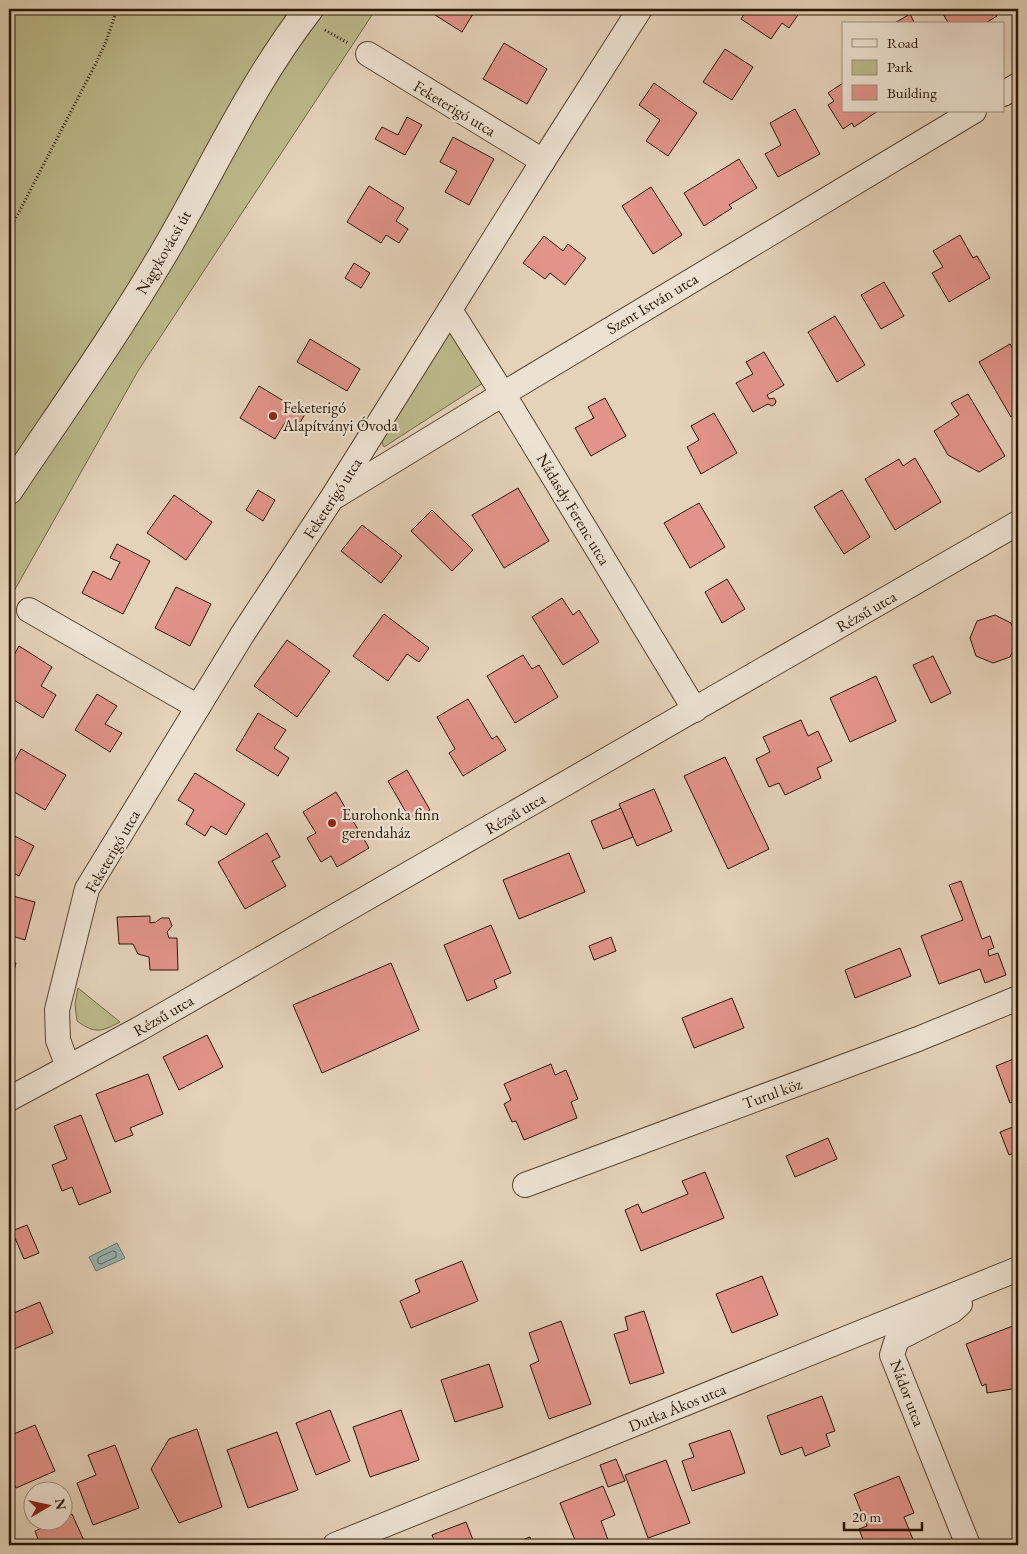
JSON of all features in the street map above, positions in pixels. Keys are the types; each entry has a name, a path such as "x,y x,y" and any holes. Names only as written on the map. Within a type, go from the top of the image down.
{"street":[{"name":"Feketerigó utca","path":"68,1068 58,1040 56,1010 88,889 242,635 332,498 640,9"},
{"name":"Nagykovácsi út","path":"9,490 134,302 163,255 254,88 306,13"},
{"name":"Feketerigó utca","path":"368,54 543,161"},
{"path":"1004,93 1018,85"},
{"name":"Szent István utca","path":"332,498 972,112"},
{"name":"Nádasdy Ferenc utca","path":"450,310 695,710"},
{"name":"Rézsű utca","path":"9,1099 139,1029 1018,523"},
{"path":"29,610 198,706"},
{"name":"Turul köz","path":"525,1185 918,1039 1018,998"},
{"name":"Dutka Ákos utca","path":"335,1545 1018,1269"},
{"name":"Nádor utca","path":"968,1545 892,1355 897,1338 952,1311 986,1282"}],"path":[{"path":"9,230 106,42 117,9"},
{"path":"306,13 368,54"}],"green space":[{"path":"9,9 376,9 138,371 9,600"},
{"path":"449,330 483,383 384,447 380,438"},
{"path":"78,988 120,1022 103,1030 94,1030 77,1021 75,1004"}],"water":[{"path":"117,1243 125,1258 96,1271 89,1257"}],"building":[{"path":"439,9 476,9 462,32 435,15"},
{"path":"747,9 802,9 789,28 782,23 771,39 741,19"},
{"path":"952,9 993,9 997,16 987,22 948,22 943,14"},
{"path":"910,14 914,22 896,22"},
{"path":"504,43 547,69 527,104 483,79"},
{"path":"725,49 753,67 732,100 703,82"},
{"path":"654,83 697,113 668,156 646,141 660,120 639,105"},
{"path":"842,84 842,112 876,112 854,127 852,123 843,129 828,105 834,101 828,93"},
{"path":"795,109 820,154 778,177 765,154 781,145 770,123"},
{"path":"407,117 422,125 405,155 375,139 382,127 398,135"},
{"path":"453,137 494,159 469,205 445,192 457,171 440,162"},
{"path":"739,159 757,188 729,205 732,208 704,226 684,193"},
{"path":"369,186 404,208 396,221 408,229 399,243 386,235 381,243 347,222"},
{"path":"651,187 682,235 653,254 622,206"},
{"path":"960,235 973,258 977,256 990,278 949,302 932,273 943,267 933,251"},
{"path":"544,236 563,251 568,244 586,258 565,285 550,273 545,279 523,263"},
{"path":"354,263 370,273 361,288 345,278"},
{"path":"884,282 904,316 881,329 861,295"},
{"path":"835,316 865,365 837,382 808,332"},
{"path":"310,339 360,369 347,391 297,362"},
{"path":"1010,344 1016,354 1018,352 1018,413 1011,417 979,362"},
{"path":"764,352 784,385 767,395 769,399 774,398 775,404 772,406 768,404 753,412 736,383 753,374 746,362"},
{"path":"259,386 305,414 297,428 286,421 275,439 240,418"},
{"path":"968,394 1005,456 979,472 948,455 934,431 959,415 951,403"},
{"path":"605,398 626,436 591,456 575,428 594,418 588,407"},
{"path":"714,413 737,453 701,474 687,447 699,440 691,426"},
{"path":"915,458 941,502 895,530 865,479 899,459 903,466"},
{"path":"518,488 549,541 504,568 472,515"},
{"path":"258,490 275,500 263,521 246,510"},
{"path":"842,490 870,537 844,554 814,507"},
{"path":"174,495 212,522 186,560 147,533"},
{"path":"699,503 725,547 690,568 664,523"},
{"path":"432,510 473,550 452,571 411,531"},
{"path":"362,525 402,556 381,583 341,551"},
{"path":"117,544 150,561 123,614 82,593 93,571 111,580 120,562 110,558"},
{"path":"727,579 745,609 722,623 705,592"},
{"path":"176,587 211,604 190,646 155,628"},
{"path":"562,598 573,615 579,610 599,642 563,665 532,617"},
{"path":"384,614 429,648 419,662 407,654 388,681 353,656"},
{"path":"995,615 1011,623 1018,640 1010,657 993,663 976,656 970,638 977,621"},
{"path":"287,640 330,671 297,717 254,686"},
{"path":"19,646 52,667 41,686 56,695 43,718 9,697 9,664"},
{"path":"523,655 532,669 539,665 558,697 515,723 487,676"},
{"path":"933,656 951,693 931,703 913,665"},
{"path":"876,676 896,721 850,742 830,698"},
{"path":"97,694 117,706 105,724 122,733 110,752 75,730"},
{"path":"468,699 492,739 497,736 506,750 463,776 449,753 455,749 437,717"},
{"path":"258,713 286,730 274,748 289,758 278,776 236,750"},
{"path":"801,720 808,736 818,731 832,761 817,768 821,778 785,795 779,783 769,787 756,759 770,752 763,737"},
{"path":"21,749 66,775 45,810 9,789 9,771"},
{"path":"725,757 769,849 728,869 684,776"},
{"path":"407,770 430,810 411,821 388,781"},
{"path":"195,773 245,804 226,835 211,826 205,836 186,824 194,810 178,800"},
{"path":"654,789 672,831 637,846 619,804"},
{"name":"Eurohonka finn gerendaház","path":"336,792 369,848 337,867 331,856 321,862 307,838 316,833 303,812"},
{"path":"621,808 633,837 603,849 591,821"},
{"path":"267,833 280,857 272,861 286,886 245,909 218,862"},
{"path":"11,834 34,846 19,876 9,871 9,839"},
{"path":"569,853 585,892 519,919 503,880"},
{"path":"961,881 982,939 990,936 994,948 988,950 989,956 998,953 1006,975 985,983 980,969 939,984 921,936 963,920 949,885"},
{"path":"9,895 35,902 25,940 9,935"},
{"path":"150,916 150,923 156,922 161,918 169,918 172,926 167,932 169,938 177,938 178,970 150,970 149,957 138,954 133,944 119,944 117,917"},
{"path":"491,925 511,973 494,980 497,988 467,1001 444,945"},
{"path":"611,937 616,951 594,960 589,946"},
{"path":"900,948 911,976 855,998 845,970"},
{"path":"9,961 16,963 9,990"},
{"path":"391,963 419,1030 322,1073 293,1005"},
{"path":"732,998 744,1028 694,1048 682,1018"},
{"path":"207,1035 223,1067 179,1090 163,1057"},
{"path":"1016,1058 1018,1065 1018,1100 1010,1103 996,1066"},
{"path":"551,1064 555,1075 566,1070 578,1099 571,1102 577,1118 524,1140 516,1121 512,1122 504,1104 511,1100 504,1084"},
{"path":"148,1074 163,1114 130,1128 133,1135 115,1142 96,1094"},
{"path":"81,1115 111,1192 79,1205 72,1187 62,1191 52,1165 67,1159 54,1126"},
{"path":"1018,1125 1018,1151 1009,1155 1000,1132"},
{"path":"828,1138 837,1159 795,1177 786,1156"},
{"path":"705,1172 724,1218 641,1251 625,1210 638,1204 642,1213 688,1194 682,1181"},
{"path":"27,1225 39,1253 24,1259 12,1231"},
{"path":"462,1261 478,1301 411,1328 400,1301 420,1292 415,1280"},
{"path":"762,1276 778,1315 732,1333 716,1294"},
{"path":"40,1302 53,1333 9,1351 9,1315"},
{"path":"644,1311 664,1373 630,1384 614,1334 628,1330 625,1317"},
{"path":"561,1321 591,1404 549,1419 530,1365 539,1361 529,1333"},
{"path":"1018,1324 1018,1388 987,1393 986,1384 982,1386 966,1344"},
{"path":"489,1364 503,1407 455,1422 441,1380"},
{"path":"822,1396 835,1431 826,1434 830,1446 805,1456 802,1447 781,1455 767,1416"},
{"path":"330,1410 350,1461 316,1475 296,1423"},
{"path":"401,1410 419,1460 370,1477 353,1427"},
{"path":"35,1425 55,1471 30,1482 22,1482 22,1485 16,1488 9,1472 9,1436"},
{"path":"197,1429 222,1507 179,1523 151,1469 169,1439"},
{"path":"730,1430 745,1473 692,1491 682,1461 694,1457 689,1444"},
{"path":"277,1432 298,1490 248,1508 227,1450"},
{"path":"115,1445 139,1508 93,1525 77,1483 96,1475 88,1455"},
{"path":"616,1459 625,1481 608,1487 600,1465"},
{"path":"666,1460 690,1523 648,1538 625,1475"},
{"path":"899,1476 914,1513 904,1517 914,1542 906,1545 865,1545 859,1529 867,1526 854,1494"},
{"path":"603,1486 615,1515 601,1521 610,1545 577,1545 560,1503"},
{"path":"72,1514 86,1545 30,1545 29,1543 38,1539 35,1532 72,1532"},
{"path":"466,1522 475,1545 436,1545 432,1535"},
{"path":"530,1537 533,1545 509,1545"}],"place":[{"name":"Feketerigó Alapítványi Óvoda","path":"273,416"},
{"name":"Eurohonka finn gerendaház","path":"332,823"}]}
